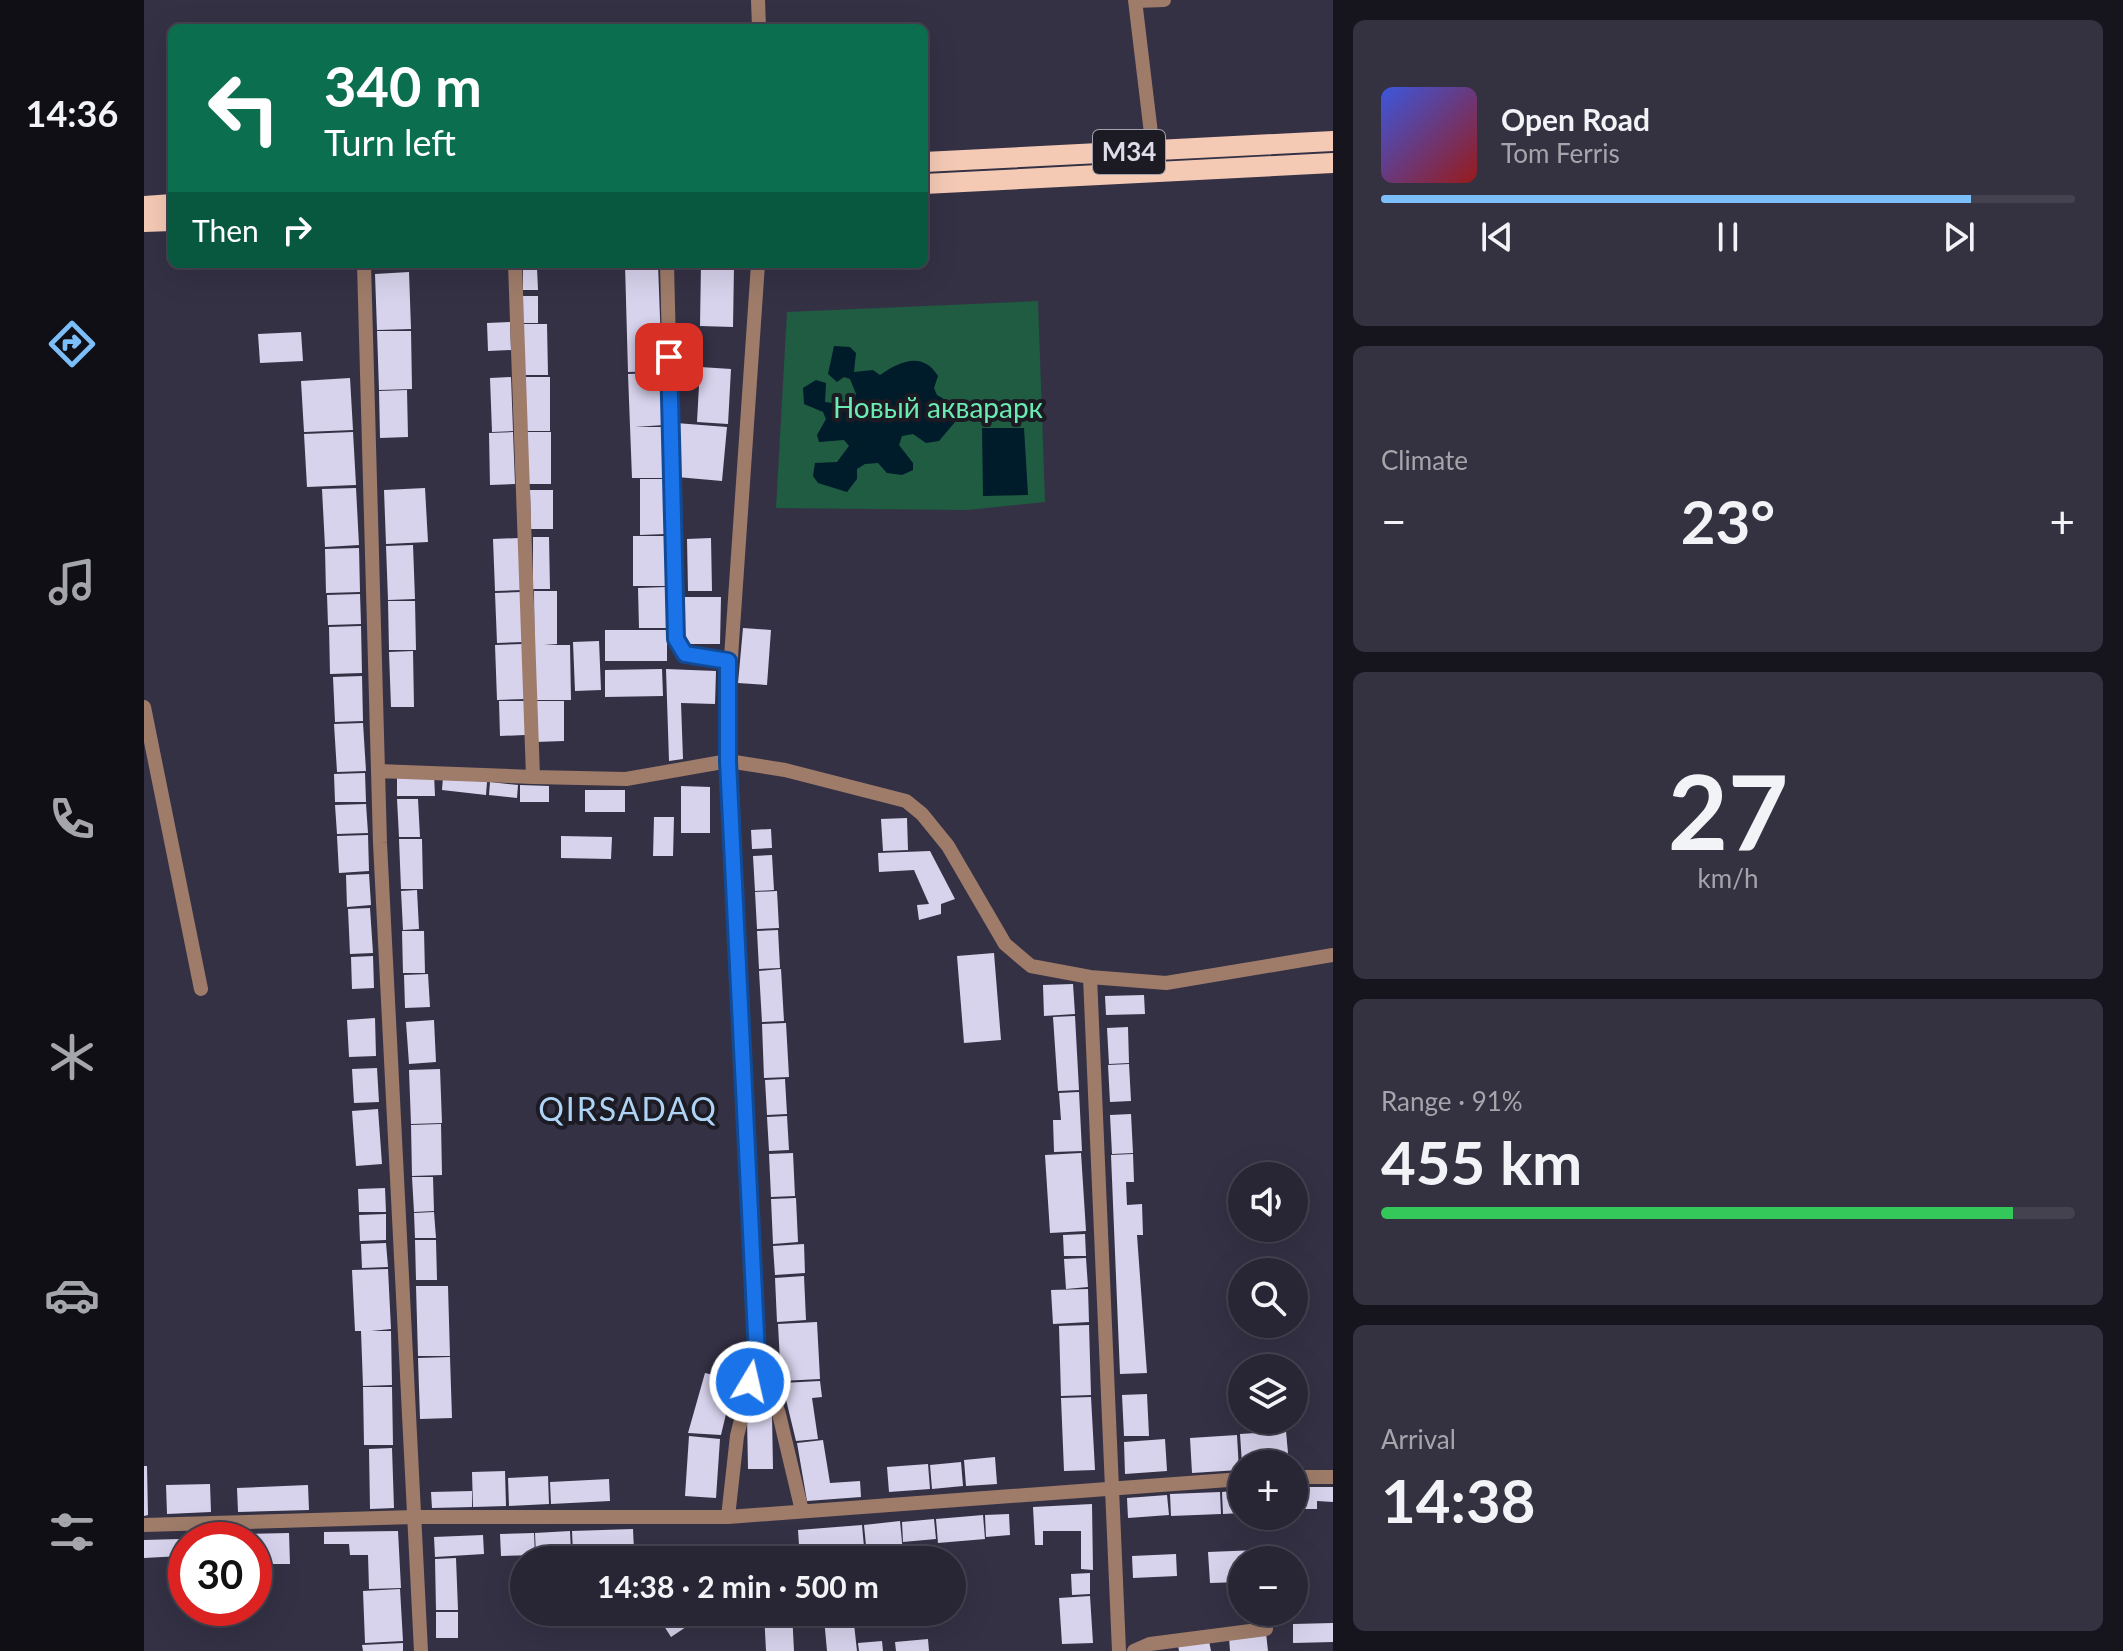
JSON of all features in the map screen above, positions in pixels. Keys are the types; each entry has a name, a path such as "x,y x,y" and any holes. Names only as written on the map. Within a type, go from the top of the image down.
{"main road":[{"name":"M34","path":"928,162 1333,141"},
{"name":"M34","path":"928,184 1333,163"},
{"path":"144,206 168,204"},
{"path":"144,222 168,221"}],"street":[{"path":"758,0 759,24"},
{"path":"1153,150 1135,1 1164,0"},
{"path":"364,268 378,771 421,1651"},
{"path":"515,268 533,777"},
{"path":"667,268 676,639 685,654 728,661"},
{"path":"728,1517 737,1436 757,1355 728,761 728,661 758,268"},
{"path":"144,707 201,989"},
{"path":"378,771 626,779 728,761 785,770 906,801 922,814 948,846 1005,944 1031,966 1090,977 1166,983 1333,955"},
{"path":"1090,977 1119,1651"},
{"path":"757,1355 779,1414 802,1511"},
{"path":"1308,1477 1333,1477"},
{"path":"144,1525 414,1517 728,1517 1228,1480"},
{"path":"1134,1651 1150,1644 1266,1629"}],"green space":[{"name":"Новый акварарк","path":"1038,301 1045,502 967,510 776,508 787,312"}],"water":[{"path":"834,346 850,347 856,353 854,372 873,370 880,375 903,363 918,361 932,368 938,376 934,388 937,395 951,403 955,422 939,441 926,443 913,434 902,436 899,445 913,463 913,470 902,475 887,473 878,463 865,464 857,469 857,479 847,492 818,483 813,476 815,463 837,462 849,446 844,440 819,442 817,435 826,419 823,412 804,404 803,388 816,380 826,383 825,402 853,406 856,394 850,379 844,377 837,382 828,374"},
{"path":"982,428 1024,428 1028,495 983,496"}],"building":[{"path":"523,268 537,268 538,290 523,290"},
{"path":"625,268 658,268 662,371 628,372"},
{"path":"701,268 734,268 733,327 700,326"},
{"path":"409,272 411,329 377,330 375,274"},
{"path":"523,296 538,296 538,323 523,323"},
{"path":"510,322 511,350 488,351 487,323"},
{"path":"523,324 547,324 548,375 524,375"},
{"path":"377,331 411,331 412,389 379,390"},
{"path":"301,332 303,361 260,363 258,334"},
{"path":"700,367 731,369 728,424 697,422"},
{"path":"662,373 664,425 635,427 664,427 664,478 632,478 628,374"},
{"path":"511,377 513,431 492,432 490,378"},
{"path":"524,377 550,377 550,431 524,431"},
{"path":"350,378 353,430 304,432 301,381"},
{"path":"407,390 408,437 380,438 379,391"},
{"path":"676,423 727,427 722,481 677,477"},
{"path":"353,432 356,485 307,487 304,434"},
{"path":"513,432 515,484 490,485 489,433"},
{"path":"525,432 551,432 551,484 525,484"},
{"path":"640,479 664,479 665,534 640,535"},
{"path":"356,488 359,545 325,547 322,489"},
{"path":"425,488 428,542 386,544 384,490"},
{"path":"530,490 553,490 553,529 531,529"},
{"path":"633,536 665,536 666,586 633,586"},
{"path":"533,537 549,537 550,589 533,589"},
{"path":"519,538 521,590 495,591 493,539"},
{"path":"711,538 712,591 688,591 687,539"},
{"path":"413,545 415,599 388,600 386,546"},
{"path":"359,548 360,592 326,593 325,549"},
{"path":"666,587 666,628 639,628 638,588"},
{"path":"534,591 557,591 557,644 544,645 570,645 571,700 535,700"},
{"path":"521,592 523,642 497,643 495,593"},
{"path":"360,594 361,624 328,625 327,595"},
{"path":"684,597 721,597 720,644 684,644"},
{"path":"388,601 415,601 416,650 389,650"},
{"path":"361,626 362,673 330,674 329,627"},
{"path":"743,628 771,630 767,685 738,683"},
{"path":"605,630 667,630 667,661 605,661"},
{"path":"599,641 601,690 575,691 573,642"},
{"path":"523,644 525,699 497,700 495,645"},
{"path":"413,651 414,707 391,707 389,652"},
{"path":"662,669 663,696 605,697 605,670"},
{"path":"666,669 716,671 715,704 681,703 683,759 669,761"},
{"path":"362,676 363,721 335,722 333,677"},
{"path":"499,701 525,701 525,735 500,736"},
{"path":"535,701 564,701 564,741 535,742"},
{"path":"363,723 366,771 337,772 334,724"},
{"path":"365,773 366,802 335,802 334,774"},
{"path":"434,774 435,796 397,796 397,775"},
{"path":"443,777 487,782 486,795 442,790"},
{"path":"490,782 518,785 517,798 489,795"},
{"path":"520,785 549,786 549,802 520,802"},
{"path":"681,786 710,787 710,833 681,833"},
{"path":"585,790 625,790 625,812 585,812"},
{"path":"397,799 418,799 420,837 399,837"},
{"path":"366,804 368,833 337,834 335,805"},
{"path":"654,817 674,817 673,856 653,856"},
{"path":"907,818 908,850 883,851 881,819"},
{"path":"771,829 772,848 752,849 751,830"},
{"path":"368,835 369,871 339,873 337,836"},
{"path":"561,836 612,837 611,859 561,858"},
{"path":"399,839 422,839 423,889 401,889"},
{"path":"930,851 955,899 941,904 941,914 919,920 917,905 929,904 914,870 879,872 878,853"},
{"path":"772,855 774,890 755,891 753,856"},
{"path":"369,874 371,905 347,907 346,875"},
{"path":"417,890 419,929 403,930 401,891"},
{"path":"777,891 779,928 757,929 755,892"},
{"path":"370,908 373,953 350,954 348,909"},
{"path":"778,930 780,968 759,969 757,931"},
{"path":"402,931 424,931 425,973 403,973"},
{"path":"994,953 1001,1040 964,1043 957,956"},
{"path":"373,956 374,988 352,989 351,957"},
{"path":"781,969 784,1021 762,1022 759,971"},
{"path":"428,974 430,1007 405,1008 404,975"},
{"path":"1073,984 1075,1014 1044,1016 1043,985"},
{"path":"1144,995 1145,1014 1106,1015 1105,996"},
{"path":"1075,1016 1079,1090 1058,1091 1053,1017"},
{"path":"375,1018 376,1056 349,1057 347,1020"},
{"path":"434,1020 436,1062 409,1064 406,1022"},
{"path":"786,1023 789,1077 764,1078 762,1024"},
{"path":"1128,1027 1129,1063 1109,1064 1107,1028"},
{"path":"1129,1064 1131,1101 1110,1102 1108,1065"},
{"path":"377,1068 379,1102 354,1103 352,1069"},
{"path":"440,1069 442,1123 411,1124 409,1070"},
{"path":"785,1079 787,1114 767,1115 765,1080"},
{"path":"1079,1092 1082,1151 1054,1152 1053,1120 1061,1120 1059,1093"},
{"path":"378,1109 382,1164 356,1166 352,1111"},
{"path":"1131,1114 1133,1153 1112,1154 1110,1115"},
{"path":"787,1116 789,1150 769,1151 767,1117"},
{"path":"441,1124 442,1175 412,1176 411,1125"},
{"path":"793,1153 795,1196 771,1197 769,1154"},
{"path":"1081,1153 1086,1231 1050,1233 1045,1155"},
{"path":"1133,1154 1134,1182 1126,1182 1127,1205 1142,1204 1143,1235 1137,1235 1147,1373 1120,1374 1111,1155"},
{"path":"412,1177 433,1177 434,1211 414,1212"},
{"path":"385,1188 386,1212 359,1212 358,1189"},
{"path":"796,1198 798,1242 773,1244 771,1199"},
{"path":"434,1212 436,1238 415,1238 414,1213"},
{"path":"386,1214 386,1240 360,1241 359,1215"},
{"path":"1085,1234 1086,1256 1064,1256 1063,1235"},
{"path":"415,1240 436,1240 437,1280 416,1280"},
{"path":"386,1243 388,1267 362,1268 361,1244"},
{"path":"804,1244 805,1273 775,1275 773,1246"},
{"path":"1086,1258 1088,1287 1066,1289 1064,1259"},
{"path":"388,1269 391,1329 371,1331 391,1331 392,1385 363,1386 361,1331 355,1331 352,1270"},
{"path":"804,1276 806,1320 777,1322 775,1278"},
{"path":"416,1286 448,1286 450,1356 418,1356"},
{"path":"1088,1289 1089,1322 1053,1324 1051,1290"},
{"path":"817,1322 820,1379 781,1381 778,1324"},
{"path":"1089,1325 1091,1395 1061,1396 1059,1326"},
{"path":"450,1357 452,1418 420,1419 418,1358"},
{"path":"705,1373 734,1380 721,1435 688,1433"},
{"path":"820,1381 822,1397 812,1398 818,1439 796,1441 782,1383"},
{"path":"363,1387 392,1387 393,1445 364,1445"},
{"path":"1147,1394 1149,1436 1124,1436 1122,1395"},
{"path":"1091,1397 1095,1470 1064,1471 1061,1398"},
{"path":"772,1415 773,1469 748,1469 747,1416"},
{"path":"1240,1434 1286,1434 1288,1450 1241,1450"},
{"path":"1237,1435 1238,1450 1228,1450 1228,1471 1192,1473 1190,1438"},
{"path":"689,1436 720,1439 716,1498 685,1496"},
{"path":"1165,1439 1167,1471 1125,1474 1124,1442"},
{"path":"823,1440 830,1483 860,1481 861,1497 807,1501 797,1443"},
{"path":"392,1448 394,1508 370,1509 369,1449"},
{"path":"995,1457 997,1484 966,1486 964,1460"},
{"path":"961,1462 963,1486 932,1489 930,1465"},
{"path":"928,1464 930,1489 889,1492 887,1467"},
{"path":"144,1466 147,1466 148,1515 144,1516"},
{"path":"505,1471 506,1506 473,1507 472,1472"},
{"path":"548,1476 549,1504 509,1506 508,1478"},
{"path":"609,1479 610,1501 551,1504 550,1482"},
{"path":"210,1484 211,1512 167,1514 166,1485"},
{"path":"308,1485 309,1510 238,1512 237,1488"},
{"path":"1308,1487 1333,1487 1333,1502 1317,1501 1317,1509 1308,1509"},
{"path":"472,1491 472,1507 432,1508 431,1492"},
{"path":"1228,1491 1228,1514 1223,1514 1222,1492"},
{"path":"1220,1492 1221,1514 1171,1516 1170,1494"},
{"path":"1167,1495 1169,1515 1128,1518 1127,1498"},
{"path":"1092,1504 1093,1570 1081,1569 1081,1531 1043,1531 1043,1545 1035,1545 1033,1507"},
{"path":"1009,1514 1010,1535 986,1537 985,1515"},
{"path":"983,1515 985,1539 938,1543 936,1519"},
{"path":"934,1519 936,1539 903,1542 902,1522"},
{"path":"900,1521 902,1546 866,1546 864,1525"},
{"path":"862,1525 864,1546 799,1546 798,1530"},
{"path":"633,1529 634,1546 573,1546 572,1531"},
{"path":"398,1531 401,1588 369,1589 368,1555 350,1555 349,1544 324,1544 324,1532"},
{"path":"570,1531 571,1546 536,1546 535,1533"},
{"path":"272,1533 289,1533 290,1564 272,1564"},
{"path":"534,1533 535,1546 510,1546 510,1556 501,1556 500,1534"},
{"path":"483,1535 484,1554 435,1557 434,1537"},
{"path":"168,1539 168,1557 144,1558 144,1540"},
{"path":"1228,1551 1228,1582 1210,1583 1208,1552"},
{"path":"1176,1554 1177,1576 1133,1578 1132,1556"},
{"path":"456,1558 458,1610 436,1610 435,1559"},
{"path":"1090,1573 1090,1594 1072,1595 1071,1574"},
{"path":"400,1589 403,1641 365,1643 363,1591"},
{"path":"1090,1596 1093,1643 1062,1644 1059,1598"},
{"path":"436,1612 458,1612 458,1638 436,1638"},
{"path":"1333,1623 1333,1642 1293,1643 1293,1626"},
{"path":"664,1626 688,1626 671,1637"},
{"path":"765,1626 793,1626 794,1651 766,1651"},
{"path":"825,1626 854,1626 857,1651 827,1651"},
{"path":"1266,1633 1268,1651 1230,1651 1229,1637"},
{"path":"928,1639 929,1651 896,1651 895,1642"},
{"path":"882,1641 883,1651 859,1651 858,1643"},
{"path":"1209,1641 1211,1651 1179,1651 1178,1645"},
{"path":"403,1643 403,1651 363,1651 362,1645"}],"district":[{"name":"QIRSADAQ","path":"628,1110"}],"route":[{"path":"669,357 676,639 678,649 685,654 728,661 728,761 757,1355 750,1382"}]}
